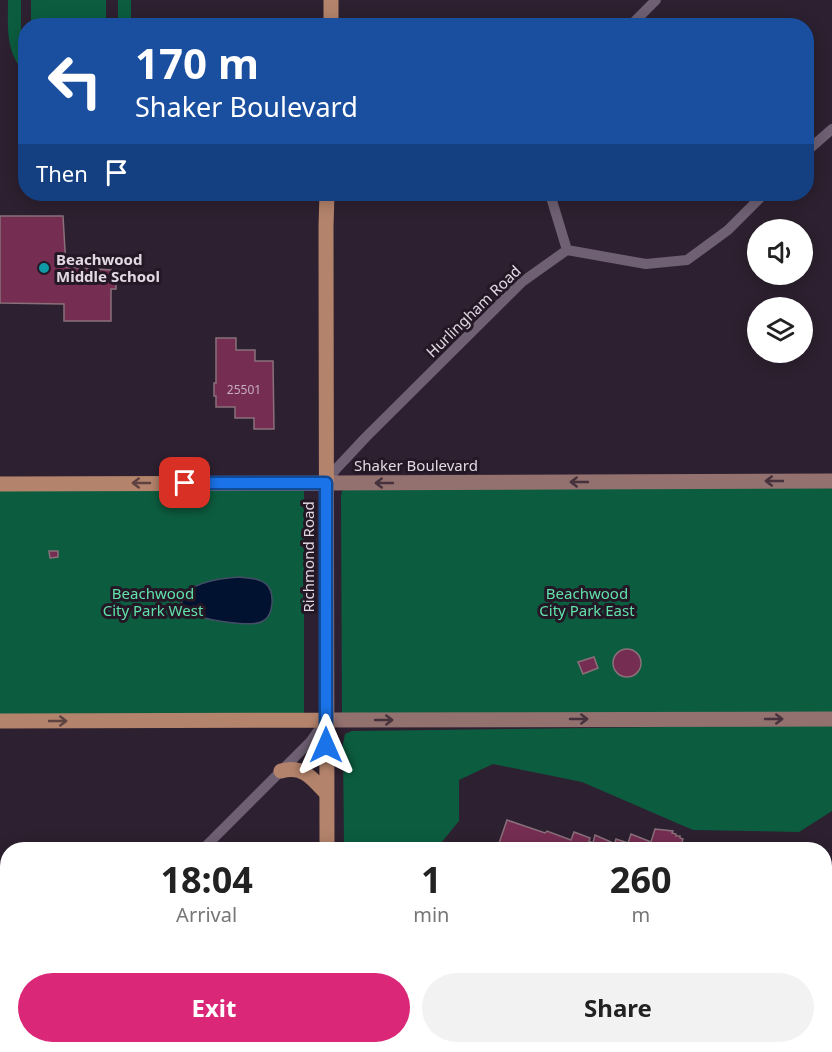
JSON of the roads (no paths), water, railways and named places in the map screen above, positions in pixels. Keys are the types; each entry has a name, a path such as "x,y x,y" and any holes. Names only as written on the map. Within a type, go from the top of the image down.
{"main road":[{"path":"331,0 331,18"},
{"name":"Richmond Road","path":"327,201 327,842"},
{"name":"Shaker Boulevard","path":"0,484 832,481"},
{"path":"0,721 832,719"},
{"path":"281,771 290,769 304,771 326,793"}],"street":[{"path":"638,18 656,0"},
{"path":"814,145 832,129"},
{"path":"552,201 567,250 646,264 687,260 728,230 757,201"},
{"name":"Hurlingham Road","path":"326,483 357,447 522,282 567,250"},
{"path":"210,842 310,742 326,720"}],"water":[{"path":"239,577 260,581 269,588 272,598 271,609 263,621 250,624 230,622 201,617 182,609 182,600 193,588 212,581"}],"place":[{"name":"Beachwood Middle School","path":"44,268"}],"park label":[{"name":"Beachwood City Park West","path":"153,602"},
{"name":"Beachwood City Park East","path":"587,602"}]}
